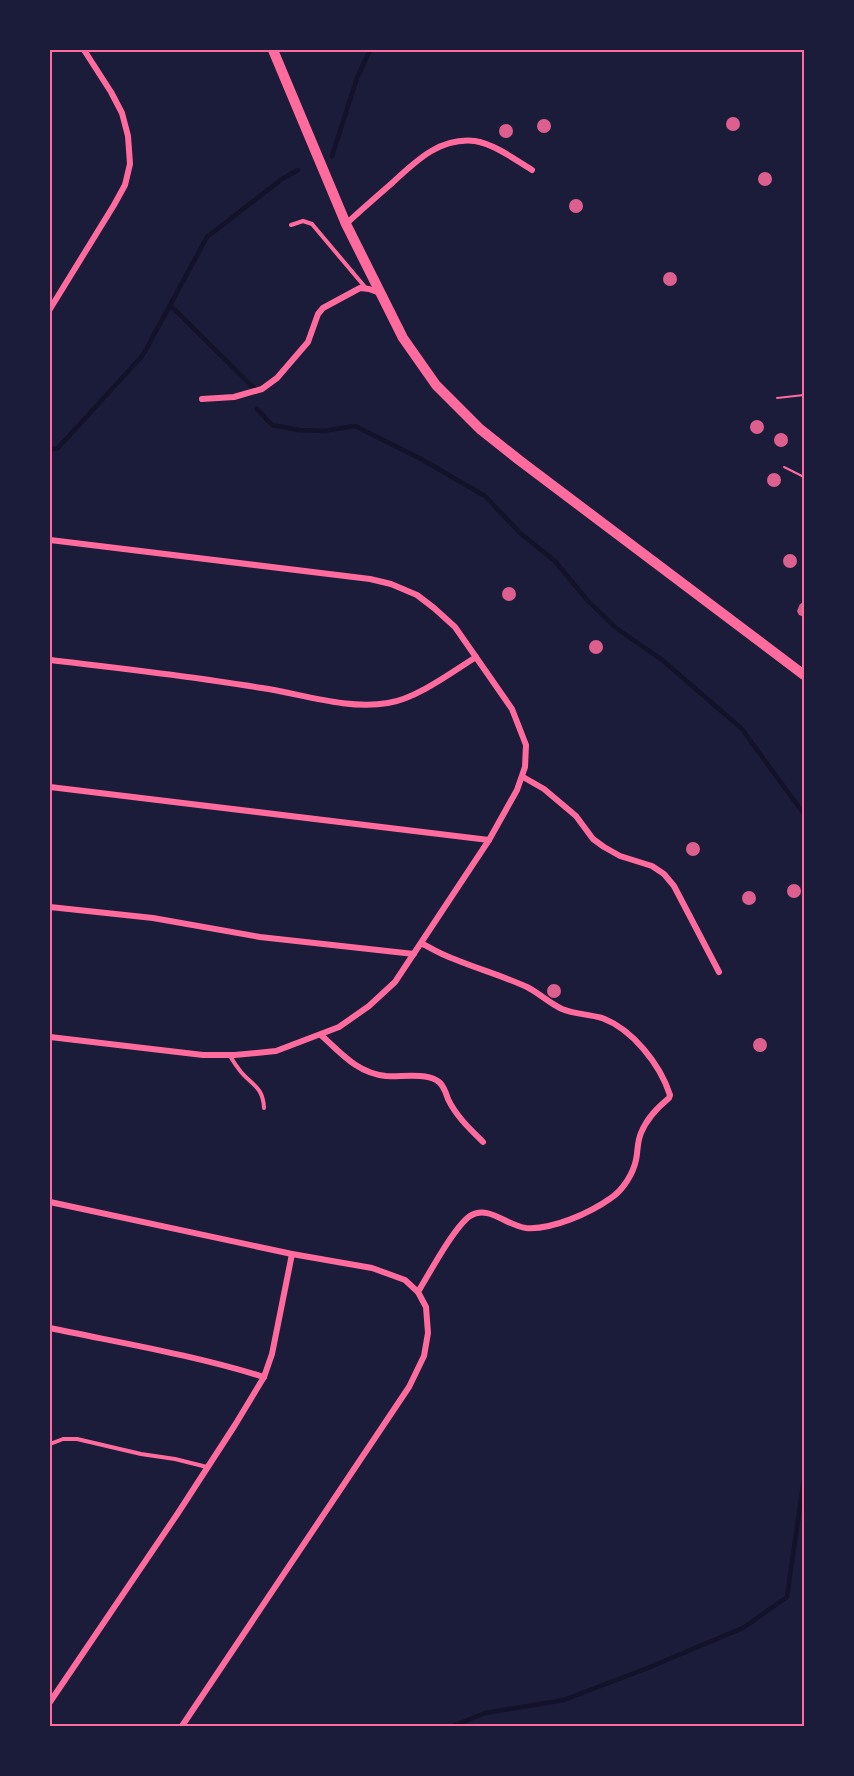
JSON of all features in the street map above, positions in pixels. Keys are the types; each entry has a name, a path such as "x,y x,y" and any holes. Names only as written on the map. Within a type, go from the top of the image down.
{"main road":[{"path":"273,50 346,224 403,338 436,385 480,429 528,467 804,675"}],"street":[{"path":"50,309 114,205 125,185 130,164 128,136 122,113 84,50"},
{"path":"346,224 416,159 453,142 475,141 502,151 532,170"},
{"path":"202,399 234,397 262,389 278,378 308,342 318,314 323,308 354,290 365,288 380,293"},
{"path":"50,540 370,579 391,584 417,595 455,627 512,709 526,745 523,777 517,790 489,840 414,954 395,982 369,1006 339,1027 276,1050 230,1055 203,1055 50,1037"},
{"path":"50,660 262,688 363,705 390,703 410,696 476,657"},
{"path":"523,777 544,789 576,816 594,839 604,846 620,855 652,866 664,874 674,886 719,972"},
{"path":"50,787 489,840"},
{"path":"50,907 153,918 260,937 414,954"},
{"path":"418,1292 448,1242 472,1215 483,1212 527,1228 543,1227 576,1217 613,1197 630,1175 636,1161 638,1143 652,1114 669,1098 668,1088 660,1073 633,1039 609,1021 559,1008 529,988 451,958 421,943"},
{"path":"321,1035 356,1066 367,1072 384,1076 427,1077 437,1080 441,1083 460,1117 483,1142"},
{"path":"50,1203 292,1254 372,1268 405,1281 418,1292 426,1307 428,1334 424,1356 409,1387 182,1726"},
{"path":"50,1702 208,1468 264,1377 272,1354 292,1254"},
{"path":"50,1328 180,1355 264,1377"}],"lane":[{"path":"291,225 303,221 312,224 365,288"},
{"path":"230,1055 242,1073 258,1087 264,1108"},
{"path":"50,1444 63,1439 78,1438 208,1468"}],"path":[{"path":"777,399 804,394"},
{"path":"784,467 804,477"}],"building":[{"path":"733,117 738,119 740,124 738,129 733,131 728,129 726,124 728,119"},
{"path":"544,119 549,121 551,126 549,131 544,133 539,131 537,126 539,121"},
{"path":"506,124 511,126 513,131 511,136 506,138 501,136 499,131 501,126"},
{"path":"765,172 770,174 772,179 770,184 765,186 760,184 758,179 760,174"},
{"path":"576,199 581,201 583,206 581,211 576,213 571,211 569,206 571,201"},
{"path":"670,272 675,274 677,279 675,284 670,286 665,284 663,279 665,274"},
{"path":"757,420 762,422 764,427 762,432 757,434 752,432 750,427 752,422"},
{"path":"781,433 786,435 788,440 786,445 781,447 776,445 774,440 776,435"},
{"path":"774,473 779,475 781,480 779,485 774,487 769,485 767,480 769,475"},
{"path":"790,554 795,556 797,561 795,566 790,568 785,566 783,561 785,556"},
{"path":"509,587 514,589 516,594 514,599 509,601 504,599 502,594 504,589"},
{"path":"804,602 804,617 797,611 800,604"},
{"path":"596,640 601,642 603,647 601,652 596,654 591,652 589,647 591,642"},
{"path":"693,842 698,844 700,849 698,854 693,856 688,854 686,849 688,844"},
{"path":"794,884 799,886 801,891 799,896 794,898 789,896 787,891 789,886"},
{"path":"749,891 754,893 756,898 754,903 749,905 744,903 742,898 744,893"},
{"path":"554,984 559,986 561,991 559,996 554,998 549,996 547,991 549,986"},
{"path":"760,1038 765,1040 767,1045 765,1050 760,1052 755,1050 753,1045 755,1040"}],"waterway":[{"path":"332,156 357,78 370,50"},
{"path":"50,450 58,448 143,355 207,237 282,179 298,170"},
{"path":"170,305 254,388"},
{"path":"257,409 272,425 299,430 323,431 355,426 421,459 485,496 521,534 555,561 587,600 616,628 661,659 741,728 804,814"},
{"path":"453,1726 485,1713 564,1700 645,1669 743,1628 787,1597 804,1478"}]}
